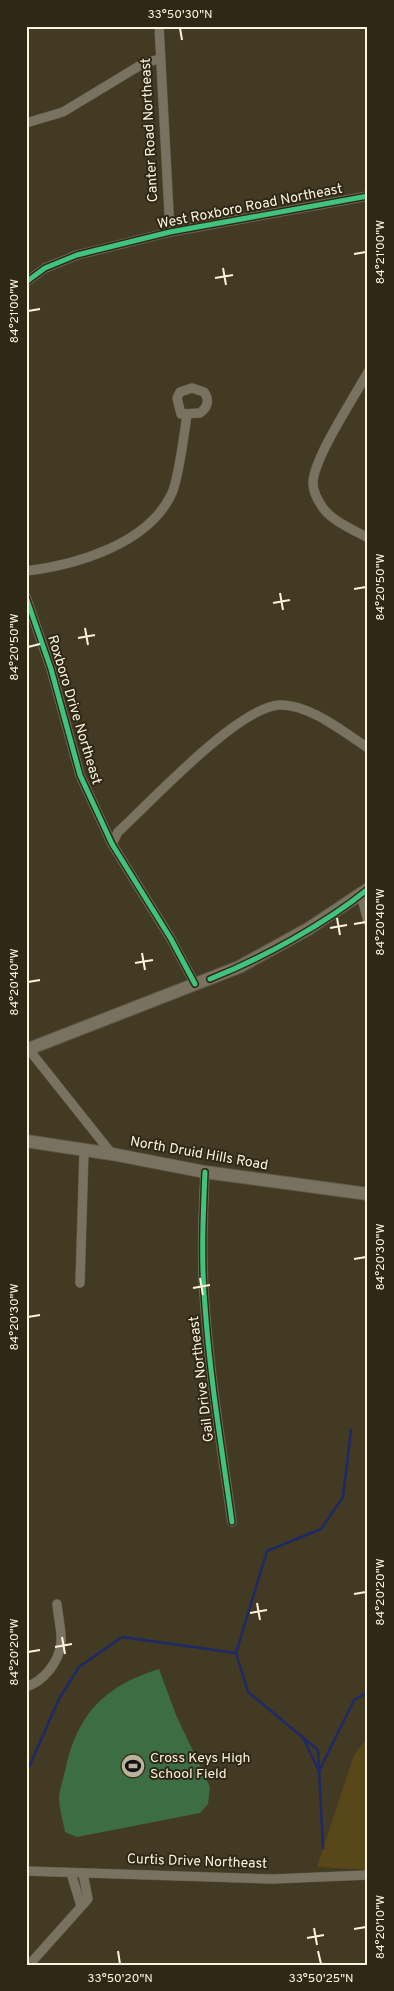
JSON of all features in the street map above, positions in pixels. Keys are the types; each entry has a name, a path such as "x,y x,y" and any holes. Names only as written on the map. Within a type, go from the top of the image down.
{"main road":[{"path":"27,1048 239,968 308,929 364,891"},
{"name":"North Druid Hills Road","path":"26,1142 112,1154 205,1172 368,1194"}],"street":[{"name":"Canter Road Northeast","path":"159,26 170,232"},
{"path":"26,123 63,112 144,63 160,59"},
{"name":"West Roxboro Road Northeast","path":"26,282 60,260 170,232 368,196"},
{"path":"368,372 326,447 315,470 313,484 324,510 368,538"},
{"path":"26,571 59,567 93,556 124,541 157,516 172,492 187,415"},
{"name":"Roxboro Drive Northeast","path":"26,597 54,676 80,776 112,844 171,939 195,984"},
{"path":"112,844 118,832 200,755 243,721 264,709 279,705 294,707 320,718 368,748"},
{"path":"364,891 368,922"},
{"path":"27,1048 112,1154"},
{"path":"80,1283 84,1151"},
{"name":"Gail Drive Northeast","path":"205,1172 203,1219 204,1304 210,1371 232,1522"},
{"path":"26,1687 36,1684 54,1665 61,1643 57,1604"},
{"name":"Curtis Drive Northeast","path":"26,1871 273,1878 368,1875"},
{"path":"71,1872 84,1902"},
{"path":"30,1965 84,1902 82,1873"}],"shaded area":[{"path":"368,1737 368,1870 317,1867 354,1755"}],"green space":[{"name":"Cross Keys High School Field","path":"159,1669 176,1715 210,1787 208,1804 200,1813 77,1837 65,1832 59,1794 70,1751 77,1733 96,1705 108,1694 123,1684"}],"waterway":[{"path":"236,1653 267,1551 321,1529 343,1497 351,1430"},
{"path":"29,1767 59,1699 79,1667 122,1637 236,1653 248,1692 318,1750 323,1848"},
{"path":"303,1738 319,1771 354,1700 368,1692"}],"cycle path":[{"path":"26,282 45,268 77,255 170,232 368,196"},
{"path":"26,597 51,669 80,775 112,844 171,939 195,984"},
{"path":"210,979 292,940 313,928 368,889"},
{"path":"205,1172 203,1256 207,1333 232,1522"}],"place":[{"name":"Cross Keys High School Field","path":"133,1766"}]}
